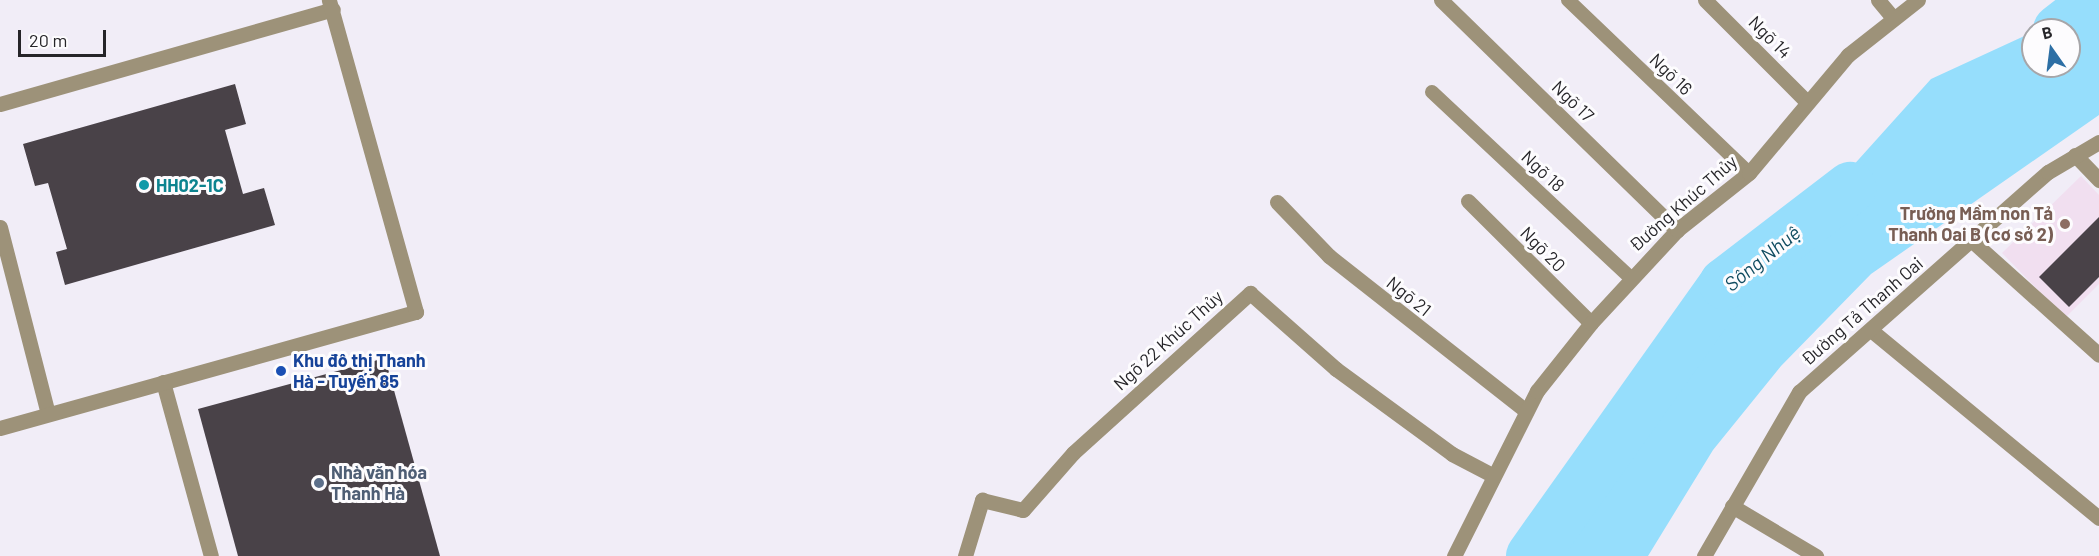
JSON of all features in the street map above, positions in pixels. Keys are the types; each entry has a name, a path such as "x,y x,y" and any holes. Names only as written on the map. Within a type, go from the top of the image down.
{"street":[{"name":"Ngõ 17","path":"1441,0 1677,230"},
{"name":"Ngõ 14","path":"1706,0 1807,102"},
{"path":"1878,0 1893,18"},
{"name":"Đường Khúc Thủy","path":"1454,556 1491,474 1526,411 1591,323 1630,277 1677,230 1749,173 1848,55 1918,0"},
{"path":"0,104 331,4 416,312 0,428"},
{"name":"Đường Tả Thanh Oai","path":"1704,556 1799,392 1872,332 2048,172 2099,142"},
{"path":"2075,155 2099,180"},
{"name":"Ngõ 20","path":"1468,201 1591,323"},
{"name":"Ngõ 21","path":"1277,202 1329,256 1526,411"},
{"path":"0,227 48,414"},
{"path":"1971,240 2099,355"},
{"name":"Ngõ 22 Khúc Thủy","path":"965,556 982,500 1023,510 1073,453 1250,293 1336,369 1452,454 1491,474"},
{"path":"1872,332 2099,518"},
{"path":"163,382 211,556"},
{"path":"1732,506 1816,556"}],"lane":[{"name":"Ngõ 16","path":"1568,0 1749,173"},
{"name":"Ngõ 18","path":"1432,92 1630,277"}],"shaded area":[{"name":"Trường Mầm non Tả Thanh Oai B (cơ sở 2)","path":"2081,176 2099,195 2099,284 2065,318 2002,253"}],"water":[{"path":"2099,3 2099,115 1871,274 1781,366 1713,450 1648,556 1508,556 1526,529 1931,79 2021,38 2021,78 2081,78 2081,18 2065,18"}],"building":[{"name":"HH02-1C","path":"235,84 246,124 225,130 243,194 264,188 275,225 65,285 56,252 67,249 48,183 35,186 23,144"},
{"path":"2099,217 2099,277 2069,307 2039,277"},
{"name":"Nhà văn hóa Thanh Hà","path":"385,358 440,556 238,556 198,409"}],"waterway":[{"name":"Sông Nhuệ","path":"2075,18 2098,0"},
{"name":"Sông Nhuệ","path":"1532,556 1725,284 1850,188"}],"place":[{"name":"HH02-1C","path":"144,185"},
{"name":"Trường Mầm non Tả Thanh Oai B (cơ sở 2)","path":"2065,224"},
{"name":"Khu đô thị Thanh Hà - Tuyến 85","path":"281,371"},
{"name":"Nhà văn hóa Thanh Hà","path":"319,483"}]}
